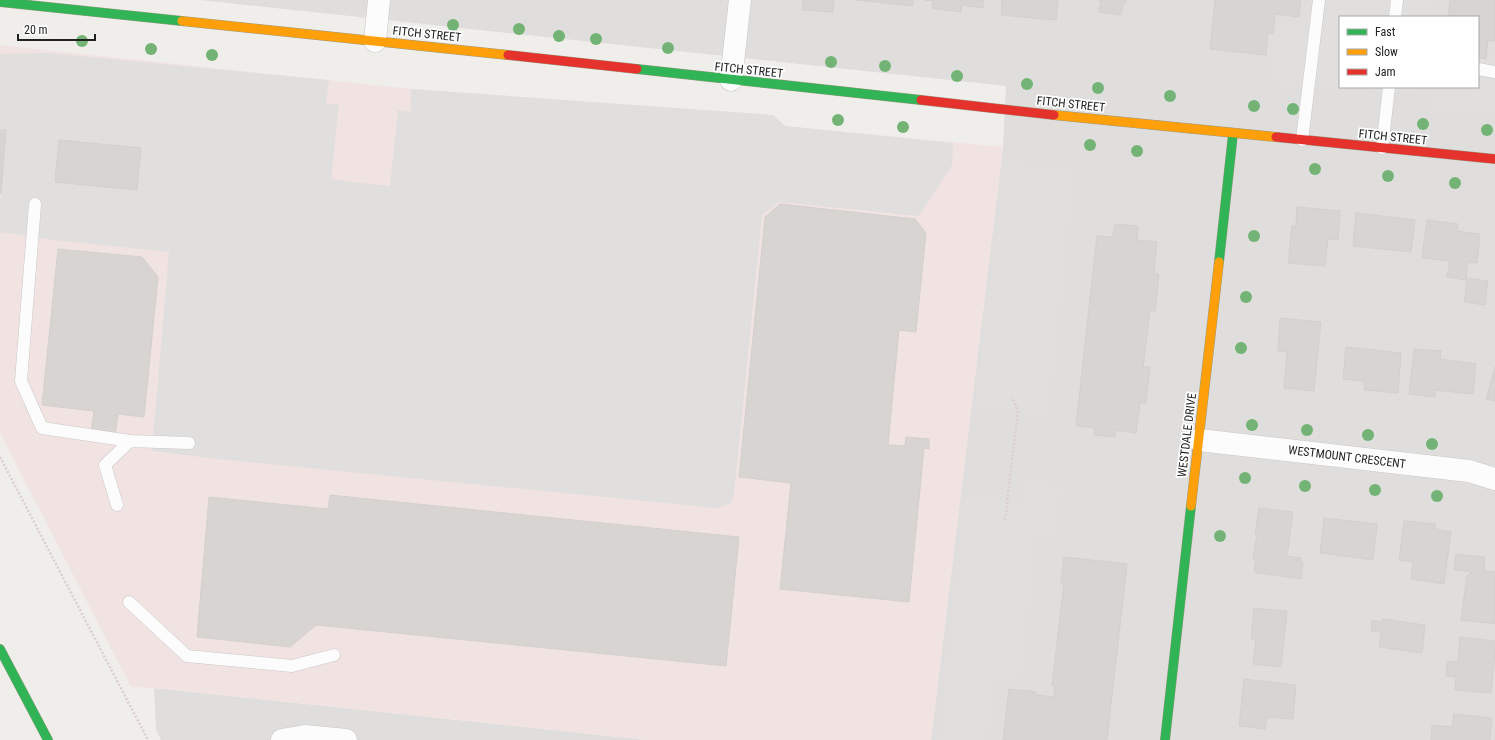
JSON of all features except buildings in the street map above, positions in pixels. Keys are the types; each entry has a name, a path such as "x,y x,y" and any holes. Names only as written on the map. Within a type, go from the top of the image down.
{"street":[{"path":"375,41 379,0"},
{"path":"731,80 740,0"},
{"name":"FITCH STREET","path":"0,2 1233,134 1495,159"},
{"name":"WESTDALE DRIVE","path":"1165,740 1233,134"},
{"name":"WESTMOUNT CRESCENT","path":"1199,440 1469,471 1495,479"},
{"path":"0,649 48,740"},
{"path":"282,740 305,736 346,740"}],"lane":[{"path":"1302,140 1319,0"},
{"path":"1396,16 1397,0"},
{"path":"1479,69 1495,72"},
{"path":"1382,148 1389,88"},
{"path":"35,204 20,381 42,428 130,441 189,443"},
{"path":"117,506 105,464 130,441"},
{"path":"129,602 187,656 292,666 334,655"}],"path":[{"path":"1005,520 1018,411 1012,397"},
{"path":"0,457 148,740"}],"shaded area":[{"path":"199,0 1495,0 1495,740 931,740 1003,147 1006,86"},
{"path":"1308,0 1435,0 1433,16 1339,16 1339,87 1273,81 1279,24 1305,27"},
{"path":"0,45 411,89 773,115 785,126 1003,147 931,740 647,740 154,688 131,687 0,433"},
{"path":"48,53 329,80 326,103 339,105 331,179 360,183 390,186 398,110 411,112 411,89 773,115 785,126 953,143 952,165 919,216 779,202 762,215 734,493 731,503 724,506 716,508 218,459 152,451 169,252 54,240 0,232 0,201 6,131 0,130 0,54"},
{"path":"1479,57 1495,59 1495,114 1433,107 1435,88 1479,88"},
{"path":"1350,88 1427,88 1426,95"},
{"path":"1002,164 1072,172 1046,414 976,406"},
{"path":"1025,484 1059,487 1055,533 1034,531 1019,676 992,674 985,740 941,740 967,498 1023,504"},
{"path":"154,688 647,740 161,740 156,730"}],"traffic: fast":[{"path":"0,2 182,21"},
{"path":"637,69 921,100"},
{"path":"1219,262 1233,134"},
{"path":"1165,740 1191,506"},
{"path":"0,649 48,740"}],"traffic: slow":[{"path":"182,21 508,55"},
{"path":"1054,115 1276,137"},
{"path":"1191,506 1219,262"}],"traffic: jam":[{"path":"508,55 637,69"},
{"path":"921,100 1054,115"},
{"path":"1276,137 1495,159"}]}
